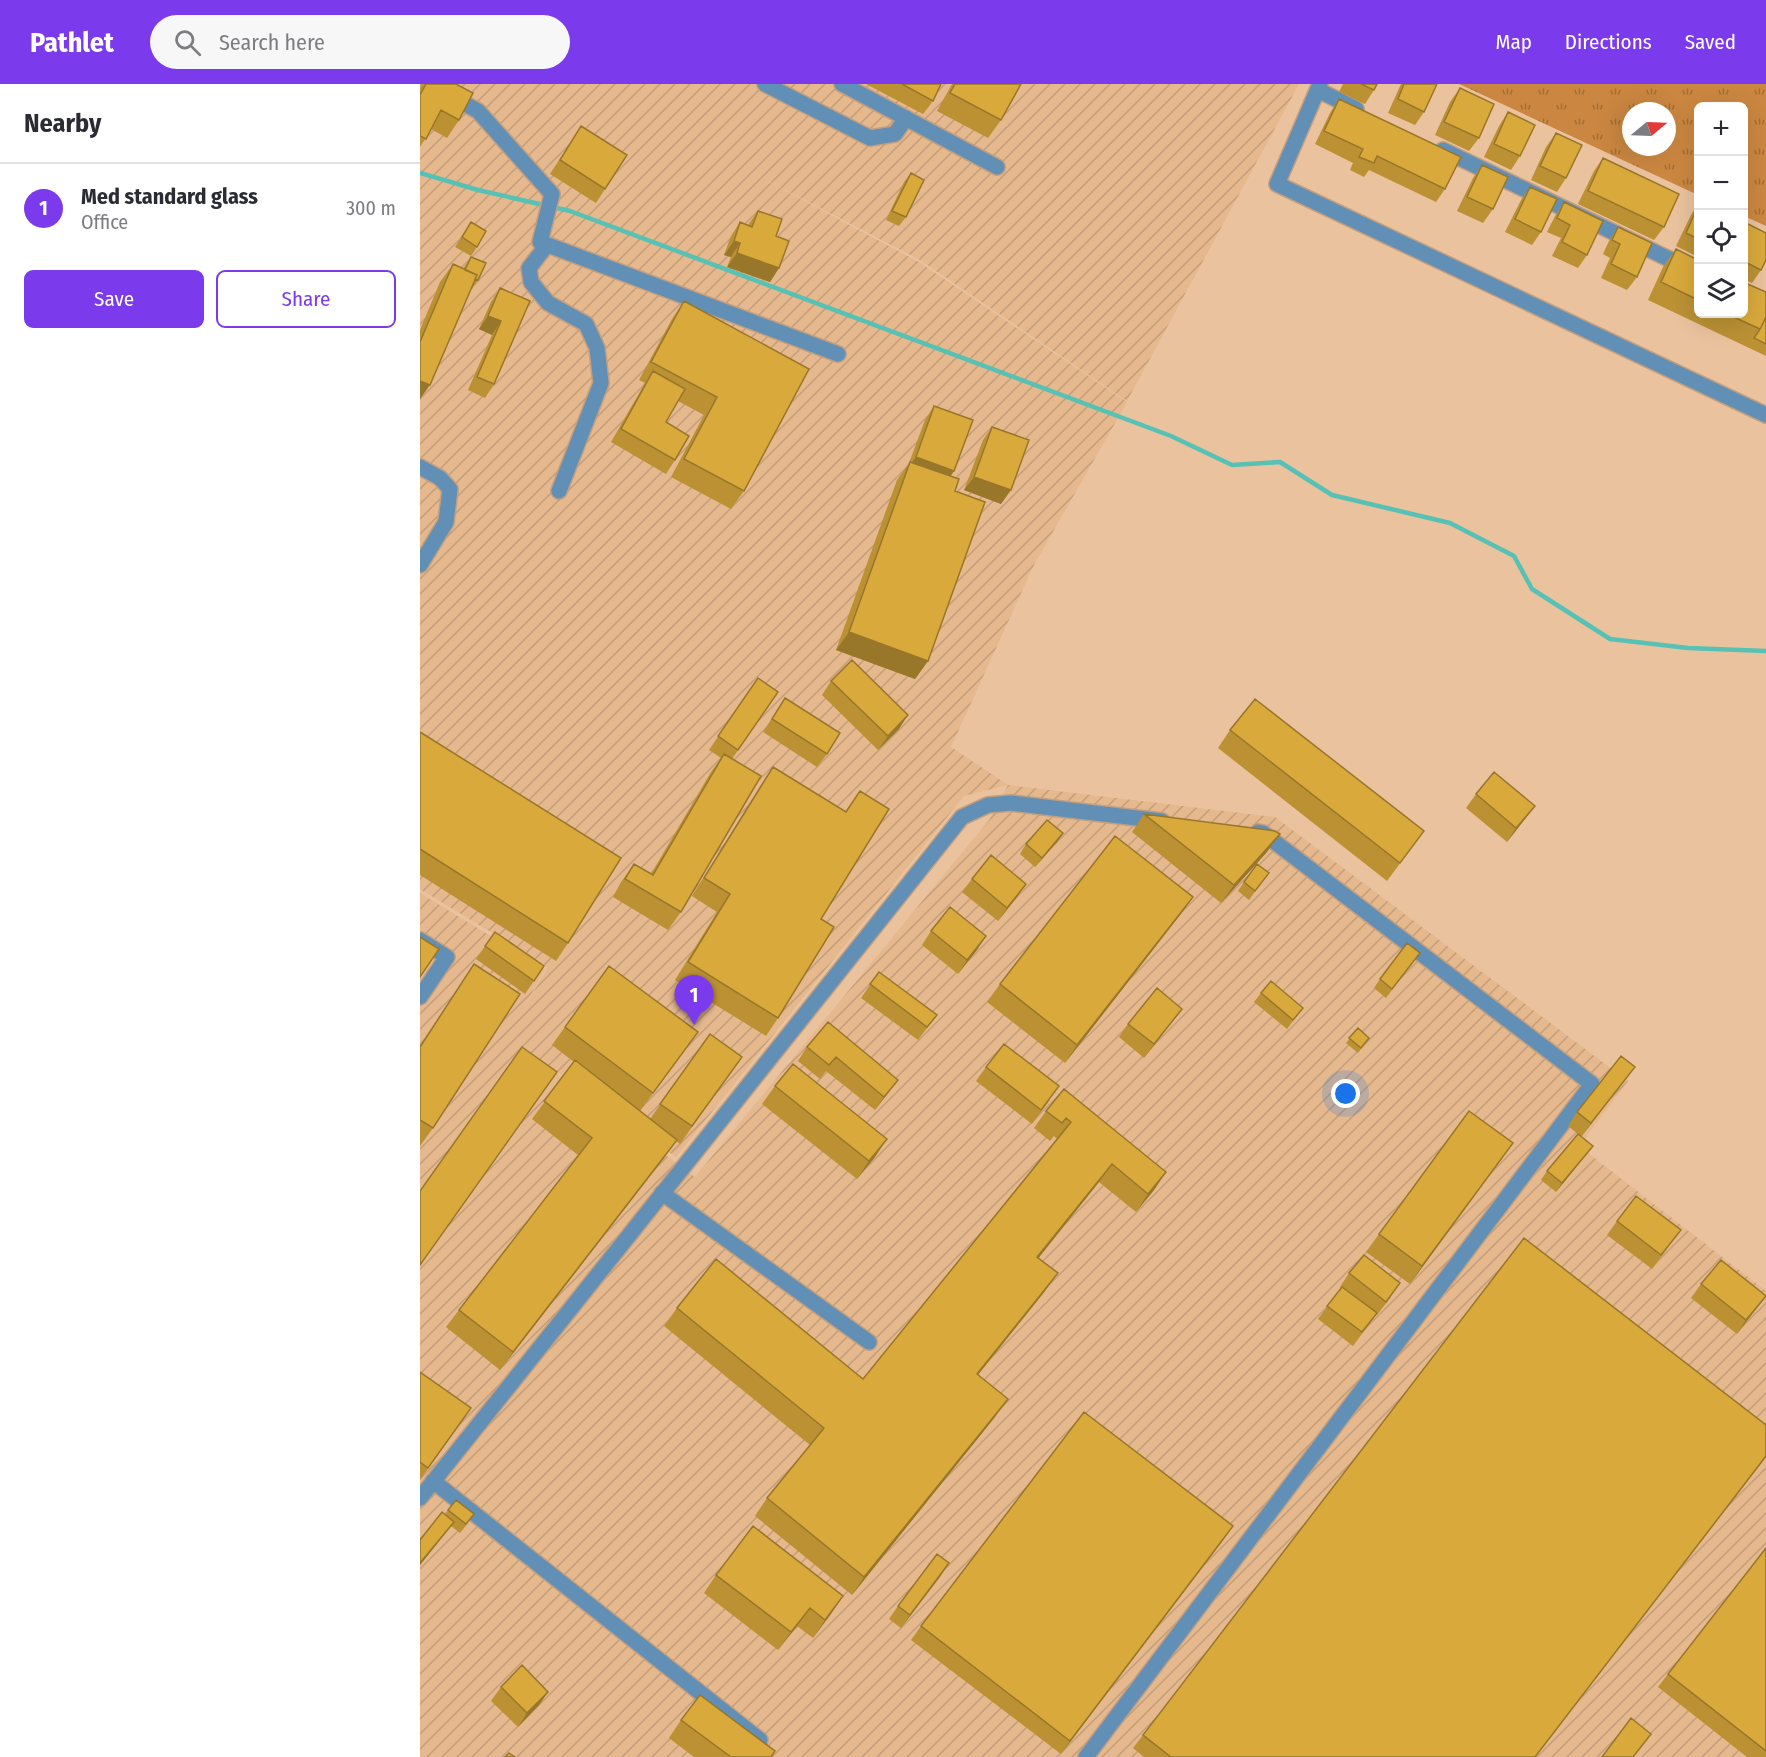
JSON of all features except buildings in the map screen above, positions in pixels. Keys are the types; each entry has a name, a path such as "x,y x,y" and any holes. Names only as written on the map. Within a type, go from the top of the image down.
{"street":[{"path":"429,84 478,111 552,194 543,243 529,268 531,282 548,303 586,324 597,348 601,383 559,490"},
{"path":"765,84 870,138 895,134 906,118"},
{"path":"842,84 996,167"},
{"path":"1371,116 1319,87 1277,184 1766,415"},
{"path":"1435,146 1694,271"},
{"path":"543,243 838,354"},
{"path":"420,467 440,478 450,489 446,522 420,565"},
{"path":"420,1498 962,817 988,805 1011,803 1172,822"},
{"path":"1086,1757 1592,1084 1263,832 1240,830"},
{"path":"420,940 447,957 420,997"},
{"path":"662,1193 869,1342"},
{"path":"433,1481 760,1740"}],"shaded area":[{"path":"420,84 1299,84 1127,401 920,260 743,168 919,262 1127,402 1034,565 951,747 1008,785 1275,817 1628,1081 1579,1146 1766,1291 1766,1757 420,1757 420,893 545,969 521,1013 548,967 420,889","holes":["1008,785 989,820 695,1177 524,1048 676,1157 964,796"]}],"green space":[{"path":"1459,84 1766,84 1766,226 1748,218 1748,102 1694,102 1694,193"}],"waterway":[{"path":"420,173 478,190 570,211 1171,436 1232,465 1280,462 1332,495 1450,523 1514,556 1532,589 1610,639 1688,648 1766,651"}],"place":[{"name":"Med standard glass","path":"694,1025"}]}
